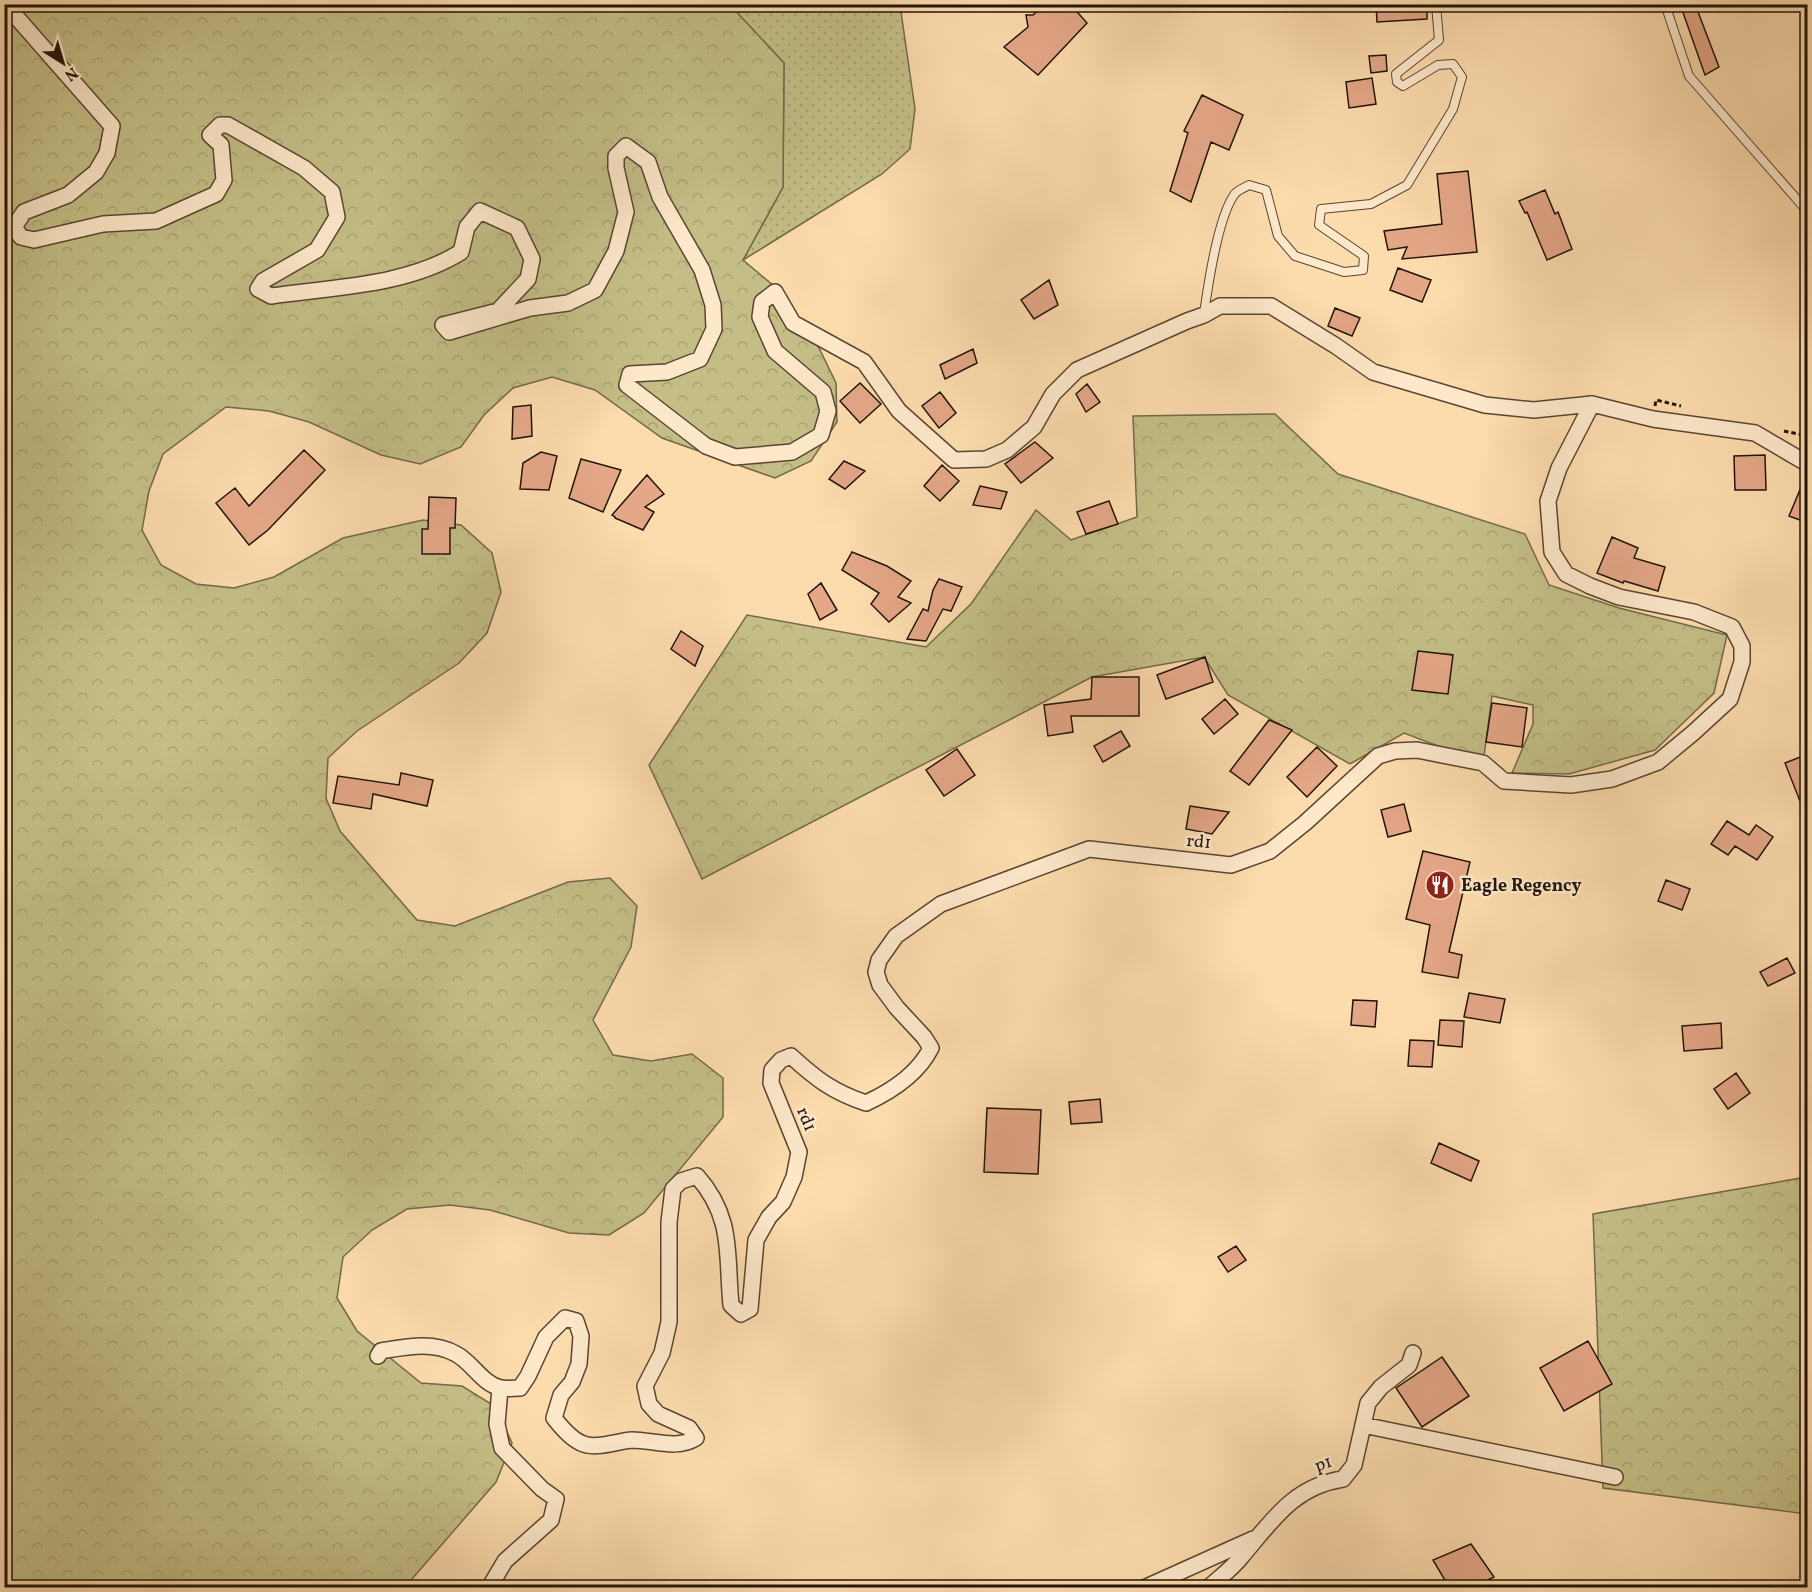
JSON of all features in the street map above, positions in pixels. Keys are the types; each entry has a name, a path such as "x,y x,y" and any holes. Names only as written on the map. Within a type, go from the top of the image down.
{"street":[{"path":"5,4 112,126 107,153 96,172 68,195 24,212 14,227 21,237 34,240 103,224 156,221 216,194 224,180 224,162 221,145 210,135 220,125 228,125 304,168 332,192 337,217 317,250 263,280 258,289 271,296 389,280 444,262 461,252 467,227 480,211 517,228 532,259 528,279 498,311 443,325 449,332 530,308 568,303 595,290 616,251 626,212 616,168 616,156 626,146 648,162 660,197 702,270 713,305 714,329 700,359 667,372 630,374 627,385 706,446 735,457 792,452 821,435 828,411 823,392 775,351 760,317 762,302 775,292 793,323 864,362 899,411 954,460 986,459 1007,450 1034,427 1053,394 1077,370 1220,306 1270,306 1336,346 1373,372 1485,405 1534,410 1592,404 1653,419 1755,433 1808,464"},
{"name":"rd1","path":"500,1388 520,1388 546,1337 566,1318 576,1321 581,1336 579,1364 572,1382 561,1395 554,1418 566,1432 582,1444 599,1445 632,1440 687,1443 696,1438 689,1428 658,1414 649,1404 645,1386 662,1353 669,1322 669,1222 673,1190 681,1181 697,1176 719,1208 729,1253 731,1305 741,1314 750,1309 756,1240 769,1217 783,1202 794,1177 799,1152 771,1083 772,1070 781,1060 791,1056 812,1076 841,1095 866,1103 886,1094 923,1063 931,1048 880,985 876,972 879,960 896,936 941,904 1089,849 1231,865 1270,851 1305,823 1378,756 1395,751 1417,750 1483,763 1504,782 1571,785 1612,779 1658,762 1694,733 1730,699 1742,662 1742,646 1732,627 1694,612 1619,597 1590,586 1566,574 1552,552 1548,501 1559,468 1592,404"},
{"path":"378,1356 381,1351 436,1346 457,1354 484,1378 500,1388 497,1425 502,1448 542,1489 556,1498 551,1520 505,1561 489,1587"},
{"name":"p1","path":"1208,1587 1241,1558 1256,1538 1292,1500 1307,1490 1327,1482 1343,1479 1354,1465 1368,1403 1381,1387 1409,1365 1413,1353"},
{"path":"1363,1425 1615,1477"},
{"path":"1144,1587 1256,1538"}],"lane":[{"path":"1204,315 1226,209 1235,193 1249,185 1266,190 1278,236 1295,256 1344,272 1363,270 1364,256 1319,225 1321,209 1371,204 1407,185 1453,109 1462,77 1453,64 1438,65 1403,86 1397,82 1396,74 1439,40 1436,4"},
{"path":"1665,4 1689,76 1808,212"}],"green space":[{"path":"5,5 730,5 784,63 783,187 743,260 774,286 819,348 836,383 837,422 811,461 775,478 662,438 595,390 552,377 513,388 484,415 461,447 420,464 381,455 309,422 269,411 226,407 163,454 149,491 142,530 161,565 196,584 234,588 274,577 343,538 423,520 461,525 492,553 501,592 487,633 459,663 357,731 328,758 326,798 340,831 417,920 455,926 568,882 610,878 637,906 631,947 593,1020 613,1055 651,1061 692,1054 723,1078 723,1117 644,1213 609,1235 569,1233 490,1210 450,1205 407,1209 372,1230 343,1257 337,1298 357,1331 421,1383 462,1386 496,1407 512,1443 496,1482 405,1587 5,1588"},
{"path":"730,5 900,5 915,109 910,149 882,174 743,260 783,187 784,63"},
{"path":"1275,414 1338,474 1525,534 1549,585 1619,608 1727,635 1714,693 1655,750 1569,774 1512,773 1533,724 1533,705 1492,696 1483,763 1404,733 1350,764 1228,695 1204,657 1092,677 702,879 649,765 747,615 926,647 971,604 1036,510 1071,540 1137,517 1133,416"},
{"path":"1807,1177 1807,1514 1603,1488 1593,1214"}],"building":[{"path":"1045,4 1070,4 1087,23 1038,75 1004,47 1028,27 1026,15 1033,15"},
{"path":"1376,4 1427,4 1427,19 1377,22"},
{"path":"1680,4 1695,4 1719,67 1705,75"},
{"path":"1386,55 1387,71 1371,73 1369,56"},
{"path":"1372,78 1376,104 1349,108 1346,82"},
{"path":"1202,95 1243,115 1229,150 1211,142 1191,202 1170,191 1188,133 1184,131"},
{"path":"1468,171 1477,252 1402,259 1407,247 1388,250 1384,231 1442,224 1437,174"},
{"path":"1545,190 1555,214 1558,212 1572,249 1547,260 1527,212 1525,213 1519,201"},
{"path":"1398,268 1431,280 1422,302 1390,290"},
{"path":"1049,280 1058,305 1034,319 1021,300"},
{"path":"1335,308 1360,318 1352,336 1328,326"},
{"path":"973,349 977,363 945,379 940,365"},
{"path":"860,383 881,404 860,423 840,401"},
{"path":"1087,384 1100,402 1086,412 1076,394"},
{"path":"940,392 956,413 939,428 922,406"},
{"path":"531,405 532,436 512,439 513,407"},
{"path":"1035,442 1053,458 1021,483 1005,464"},
{"path":"304,450 325,470 268,530 249,545 216,503 235,488 249,506"},
{"path":"541,452 557,456 549,490 520,489 523,463"},
{"path":"1765,455 1766,490 1735,490 1734,456"},
{"path":"581,459 621,470 603,512 569,498"},
{"path":"844,461 865,471 845,489 829,479"},
{"path":"942,465 959,481 940,501 924,486"},
{"path":"1808,474 1808,523 1789,516"},
{"path":"647,475 664,494 645,507 654,512 643,530 612,515"},
{"path":"980,486 1007,492 1001,509 973,505"},
{"path":"429,497 456,498 455,528 450,528 450,554 422,554 422,529 428,529"},
{"path":"1109,501 1118,524 1086,534 1077,512"},
{"path":"1612,537 1638,548 1634,558 1665,567 1658,591 1624,581 1623,583 1597,573"},
{"path":"852,552 887,566 911,581 898,597 911,603 889,622 871,604 879,593 842,570"},
{"path":"939,579 962,587 951,611 943,609 926,641 907,639 923,609 928,611 933,590"},
{"path":"821,583 837,610 820,620 808,594"},
{"path":"681,631 703,646 695,666 671,649"},
{"path":"1418,651 1453,655 1448,694 1412,690"},
{"path":"1205,657 1213,682 1166,699 1157,675"},
{"path":"1092,677 1139,677 1139,716 1071,716 1073,732 1048,736 1044,705 1091,699"},
{"path":"1225,699 1238,714 1214,734 1202,719"},
{"path":"1492,703 1527,708 1522,747 1486,742"},
{"path":"1269,720 1292,730 1249,785 1230,771"},
{"path":"1121,731 1130,746 1103,762 1094,746"},
{"path":"1317,747 1337,766 1307,797 1287,777"},
{"path":"957,749 975,775 944,796 926,770"},
{"path":"1808,754 1808,818 1807,819 1785,763"},
{"path":"401,773 433,780 427,806 373,794 371,809 333,803 338,776 399,785"},
{"path":"1404,804 1411,831 1388,837 1381,810"},
{"path":"1190,806 1229,812 1212,834 1186,829"},
{"path":"1727,821 1749,835 1756,825 1773,837 1757,860 1735,846 1728,855 1711,844"},
{"name":"Eagle Regency","path":"1423,851 1470,862 1449,952 1462,955 1458,978 1422,972 1430,925 1406,919"},
{"path":"1666,880 1690,889 1682,910 1658,901"},
{"path":"1787,958 1795,973 1768,986 1760,972"},
{"path":"1469,993 1505,999 1500,1023 1464,1017"},
{"path":"1353,1000 1377,1001 1375,1027 1351,1025"},
{"path":"1440,1020 1464,1021 1462,1047 1438,1045"},
{"path":"1721,1023 1722,1048 1684,1051 1682,1026"},
{"path":"1410,1040 1434,1041 1432,1067 1408,1066"},
{"path":"1736,1073 1750,1093 1728,1109 1714,1089"},
{"path":"1100,1099 1102,1122 1071,1124 1069,1102"},
{"path":"987,1108 1041,1110 1038,1174 984,1172"},
{"path":"1439,1143 1479,1161 1471,1181 1431,1163"},
{"path":"1236,1246 1246,1260 1228,1272 1218,1257"},
{"path":"1588,1341 1612,1384 1564,1411 1540,1368"},
{"path":"1442,1357 1469,1396 1422,1427 1396,1388"},
{"path":"1471,1544 1494,1577 1474,1587 1449,1587 1433,1560"}],"place":[{"name":"Eagle Regency","path":"1440,885"}]}
